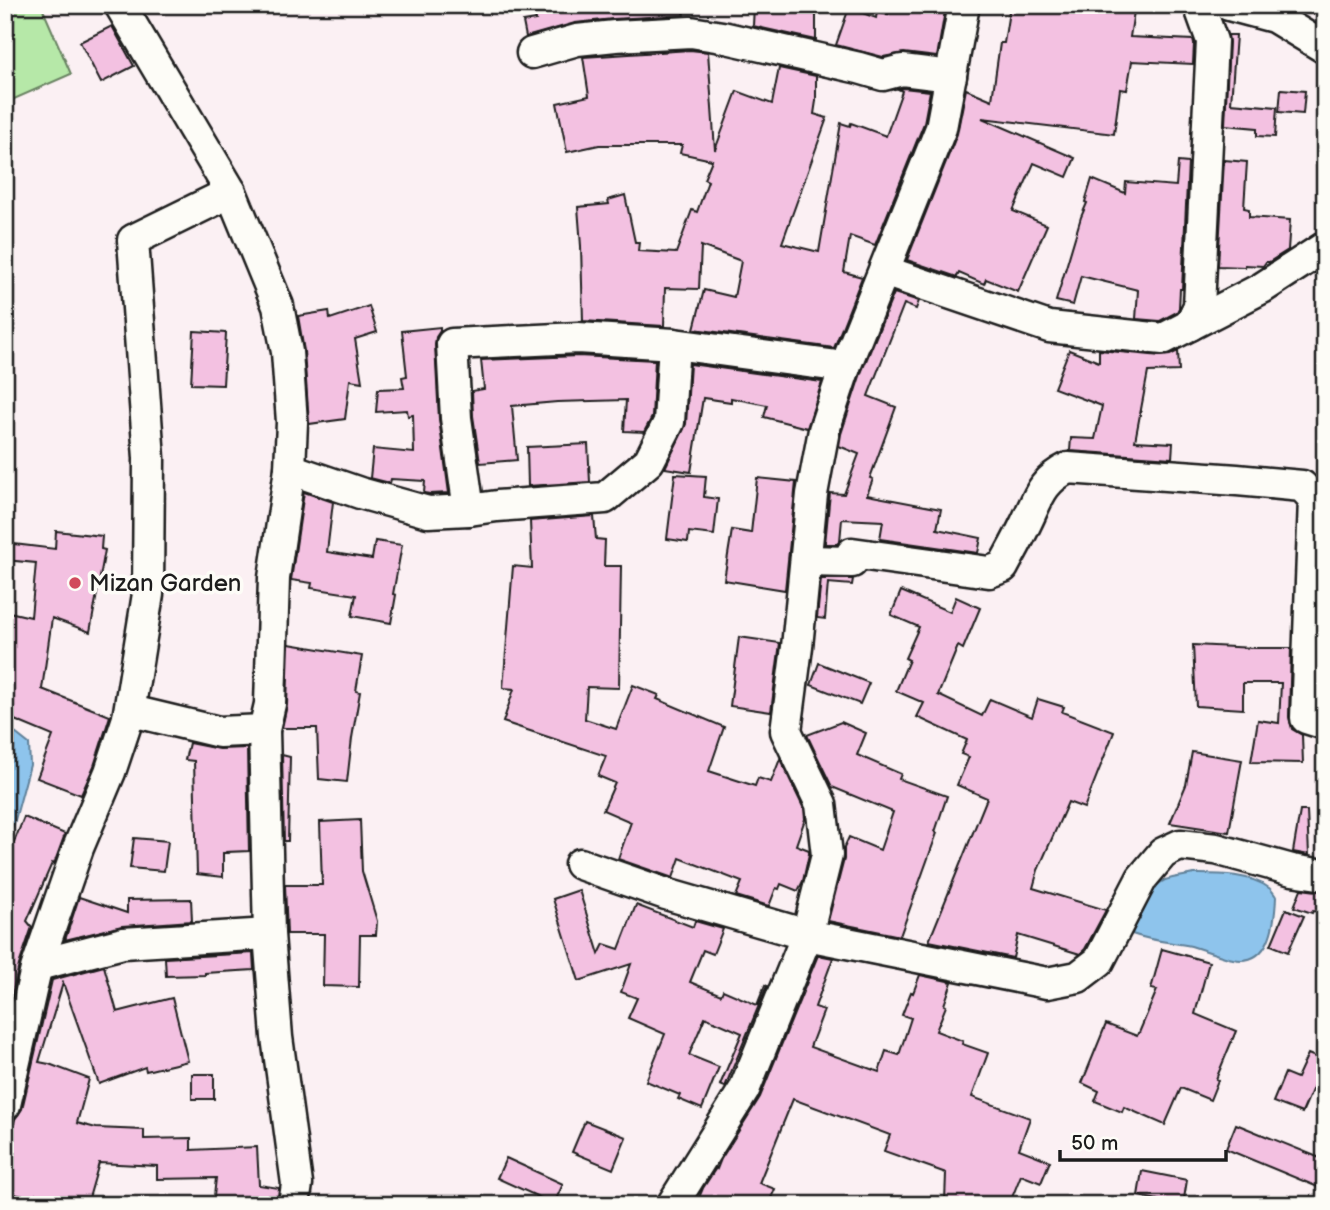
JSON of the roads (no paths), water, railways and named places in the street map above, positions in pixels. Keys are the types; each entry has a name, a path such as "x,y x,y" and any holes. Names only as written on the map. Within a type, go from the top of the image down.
{"street":[{"path":"120,5 231,192 278,306 286,352 292,422 290,469 274,578 270,704 264,730 270,934 277,1037 296,1184 294,1205"},
{"path":"672,1205 744,1090 807,935 827,855 821,804 786,731 812,494 824,430 845,367 941,128 964,5"},
{"path":"1190,325 1199,306 1212,41 1199,5"},
{"path":"1229,5 1274,11 1325,48"},
{"path":"532,53 577,40 691,32 883,75 902,70 951,76"},
{"path":"5,1105 38,965 78,848 110,772 128,718 148,594 149,458 133,240 231,192"},
{"path":"884,271 1049,327 1163,339 1262,288 1325,247"},
{"path":"469,510 456,418 452,344 578,338 674,344 845,367"},
{"path":"290,469 428,512 605,498 649,461 669,422 674,344"},
{"path":"806,561 852,562 852,553 989,572 1003,567 1041,489 1055,475 1068,468 1302,486 1314,499 1306,718 1325,724"},
{"path":"128,718 140,713 219,732 264,730"},
{"path":"580,864 666,894 807,935 1047,983 1078,977 1099,961 1142,878 1163,853 1180,845 1216,849 1292,870 1325,875"},
{"path":"38,965 122,943 270,934"}],"water":[{"path":"5,725 29,744 30,765 5,848"},
{"path":"1194,874 1243,877 1270,888 1276,897 1274,919 1263,950 1245,960 1233,959 1191,946 1132,934 1144,903 1158,884"}],"place":[{"name":"Mizan Garden","path":"75,583"}]}
